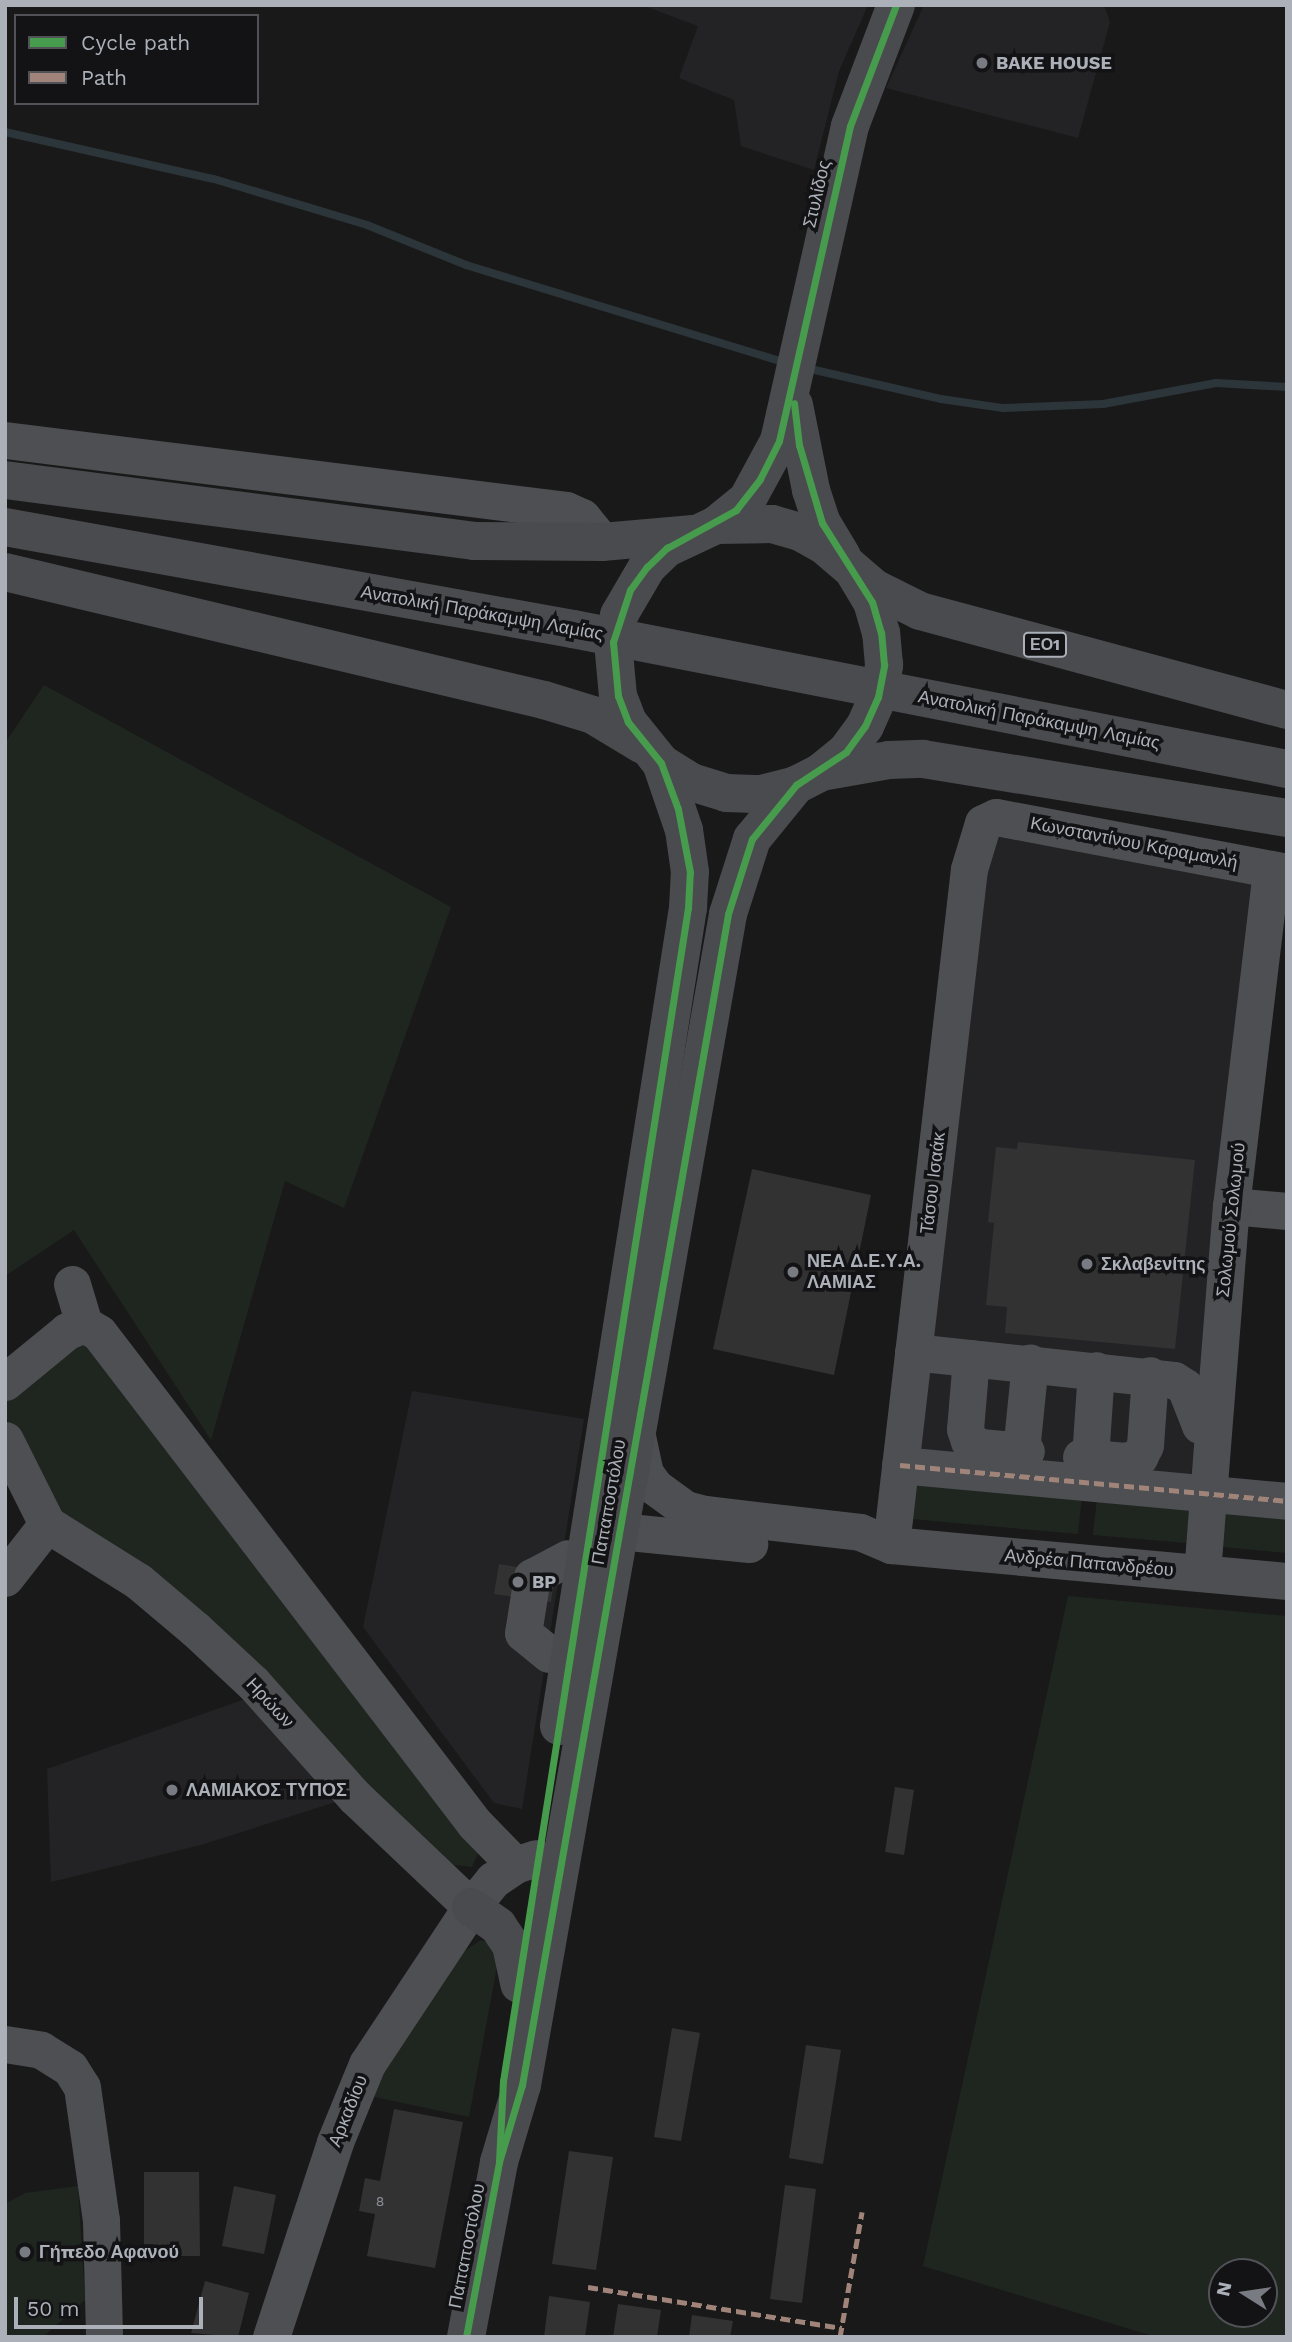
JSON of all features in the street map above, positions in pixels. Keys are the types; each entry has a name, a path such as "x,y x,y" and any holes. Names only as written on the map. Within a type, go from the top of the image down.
{"main road":[{"name":"Στυλίδος","path":"703,530 747,500 779,441 793,396 806,324 850,126 896,5"},
{"name":"Στυλίδος","path":"793,396 811,490 822,523 850,569"},
{"path":"5,480 474,541 602,542 703,530"},
{"name":"ΕΟ1","path":"1287,710 920,611 850,569 825,546 782,526 744,522 703,530 647,567 619,615 613,642 618,696 652,754 691,782 726,793 761,794 809,779 889,760 923,760 1287,818"},
{"name":"Ανατολική Παράκαμψη Λαμίας","path":"5,527 573,629 1287,769"},
{"name":"ΕΟ1","path":"809,779 846,752 865,726 882,676 881,633 872,602 850,569"},
{"path":"5,572 544,700 600,718 652,754"},
{"name":"Παπαποστόλου","path":"499,2162 503,2081 538,1862 607,1522 624,1319 688,908 690,872 684,830 652,754"},
{"name":"Παπαποστόλου","path":"607,1522 637,1436 728,914 752,839 809,779"},
{"name":"Παπαποστόλου","path":"466,2337 499,2162 522,2085 538,1862"},
{"path":"471,1907 498,1926 512,1945 519,1984"}],"street":[{"path":"5,440 566,510 582,517 602,542"},
{"name":"Κωνσταντίνου Καραμανλή","path":"983,823 996,817 1279,871"},
{"name":"Τάσου Ισαάκ","path":"891,1545 969,869 983,823"},
{"name":"Σολωμού Σολωμού","path":"1202,1573 1231,1206 1279,871"},
{"path":"1231,1206 1287,1211"},
{"path":"72,1284 84,1324 99,1333 150,1397 475,1824 538,1862"},
{"path":"5,1382 66,1331 84,1324"},
{"path":"913,1352 1150,1375 1185,1387 1200,1425 1213,1430"},
{"path":"971,1358 965,1429 970,1441 980,1447 1090,1458 1125,1461 1139,1457 1145,1445 1150,1375"},
{"path":"1021,1451 1030,1363"},
{"path":"1090,1458 1096,1370"},
{"name":"Ανδρέα Παπανδρέου","path":"637,1436 645,1473 655,1487 685,1509 727,1518 860,1532 891,1545 1287,1581"},
{"path":"5,1440 47,1524 5,1578"},
{"path":"900,1465 1287,1501"},
{"name":"Ανδρέα Παπανδρέου","path":"607,1522 859,1556 891,1545"},
{"name":"Ηρώων","path":"47,1524 138,1581 195,1629 253,1683 355,1797 471,1907"},
{"path":"549,1654 523,1633 532,1577 567,1559"},
{"name":"Αρκαδίου","path":"271,2337 322,2178 362,2076 471,1907 494,1880 538,1862"},
{"path":"5,2044 41,2050 70,2068 82,2087 101,2220 104,2337"}],"shaded area":[{"path":"642,5 868,5 839,71 814,170 741,146 734,100 679,78 698,26"},
{"path":"924,5 1104,5 1110,22 1078,138 886,88"},
{"path":"44,685 451,907 344,1208 285,1181 211,1440 74,1230 5,1276 5,743"},
{"path":"991,836 1257,880 1190,1486 912,1458"},
{"path":"87,1341 482,1845 472,1867 447,1864 55,1508 5,1416 5,1392 49,1355"},
{"path":"412,1391 584,1419 522,1809 494,1803 363,1627"},
{"path":"915,1481 1082,1496 1078,1534 911,1519"},
{"path":"1097,1498 1190,1506 1186,1543 1093,1535"},
{"path":"1225,1510 1287,1515 1287,1553 1222,1547"},
{"path":"1068,1596 1287,1616 1287,2337 1156,2337 923,2266"},
{"path":"248,1698 342,1800 201,1845 51,1882 47,1769"},
{"path":"481,1940 495,1944 499,1956 469,2117 365,2095 451,1960"},
{"path":"78,2186 85,2300 43,2337 5,2337 5,2204 25,2193"}],"building":[{"name":"Σκλαβενίτης","path":"1018,1142 1195,1160 1175,1349 1005,1333 1007,1307 986,1305 994,1223 988,1222 996,1147 1017,1149"},
{"name":"ΝΕΑ Δ.Ε.Υ.Α. ΛΑΜΙΑΣ","path":"752,1169 871,1195 834,1375 713,1349"},
{"path":"499,1564 555,1573 551,1602 494,1594"},
{"path":"895,1787 914,1790 904,1855 885,1852"},
{"path":"672,2028 700,2033 681,2141 654,2137"},
{"path":"806,2045 841,2050 823,2164 789,2158"},
{"path":"394,2109 463,2122 435,2268 367,2256 375,2214 359,2211 365,2178 380,2181"},
{"path":"569,2151 613,2157 596,2270 552,2264"},
{"path":"144,2172 199,2172 200,2256 144,2256"},
{"path":"785,2185 816,2189 802,2303 770,2299"},
{"path":"234,2186 276,2195 264,2254 222,2246"},
{"path":"205,2281 249,2293 238,2337 191,2333"},
{"path":"549,2296 590,2302 585,2337 544,2337"},
{"path":"618,2304 661,2310 657,2337 613,2337"},
{"path":"692,2315 733,2321 730,2337 689,2337"}],"waterway":[{"path":"5,132 214,179 367,225 466,265 787,363"},
{"path":"806,368 941,399 1003,408 1103,404 1216,383 1287,387"}],"marked path":[{"path":"900,1465 1287,1501"},
{"path":"840,2337 862,2212"},
{"path":"588,2287 842,2328"}],"cycle path":[{"path":"499,2162 503,2081 688,908 690,872 678,809 661,763 628,722 618,696 613,642 630,590 647,567 667,548 736,510 760,479 779,441 850,126 896,5"},
{"path":"466,2337 499,2162 522,2085 728,914 752,839 796,785 846,752 865,726 878,697 884,665 881,633 872,602 822,523 799,445 794,403"}],"place":[{"name":"BAKE HOUSE","path":"982,63"},
{"name":"Σκλαβενίτης","path":"1087,1264"},
{"name":"ΝΕΑ Δ.Ε.Υ.Α. ΛΑΜΙΑΣ","path":"793,1272"},
{"name":"BP","path":"518,1582"},
{"name":"ΛΑΜΙΑΚΟΣ ΤΥΠΟΣ","path":"172,1790"},
{"name":"Γήπεδο Αφανού","path":"25,2252"}]}
